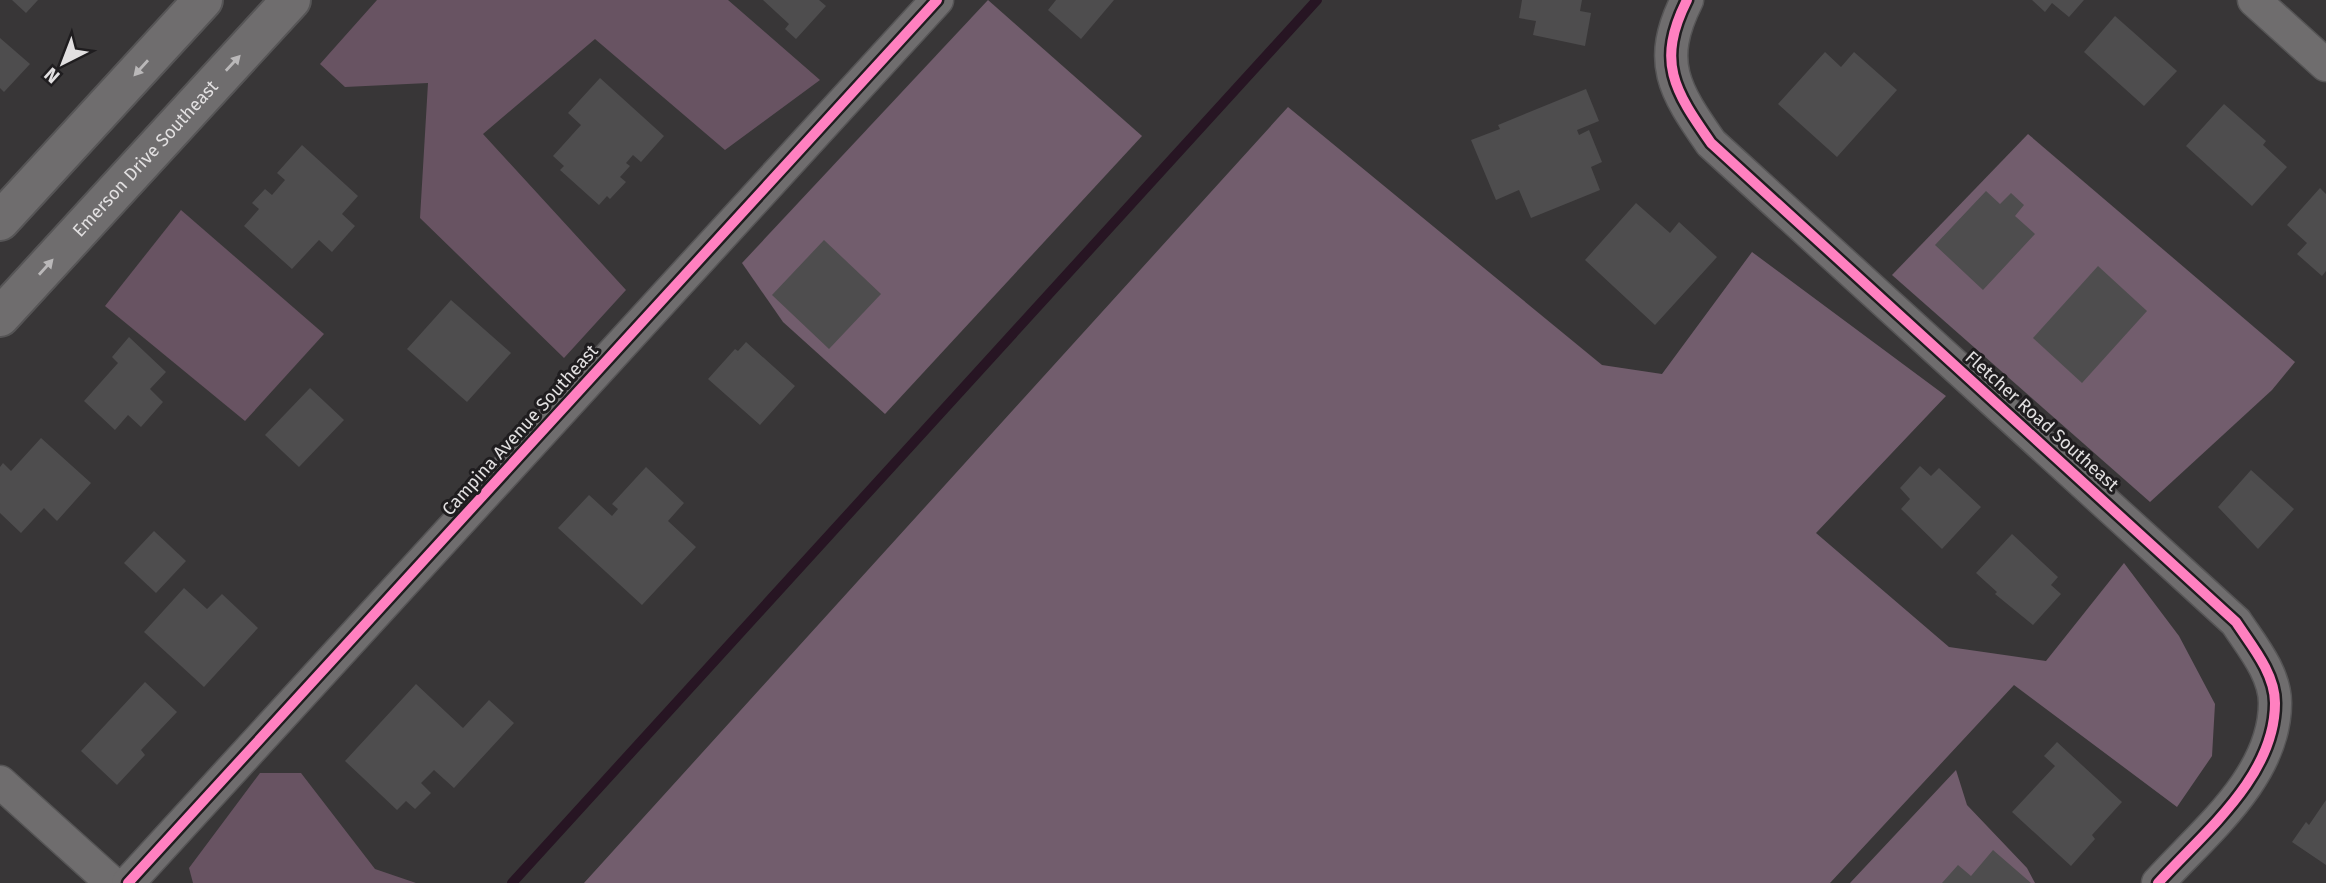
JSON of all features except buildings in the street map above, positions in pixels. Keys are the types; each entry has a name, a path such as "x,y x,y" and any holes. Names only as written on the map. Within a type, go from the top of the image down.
{"street":[{"path":"0,221 203,0"},
{"name":"Emerson Drive Southeast","path":"0,317 290,0"},
{"name":"Campina Avenue Southeast","path":"128,883 937,0"},
{"name":"Fletcher Road Southeast","path":"1686,0 1673,27 1669,61 1683,104 1711,143 2235,622 2266,667 2275,702 2268,743 2247,785 2158,883"},
{"path":"2254,0 2326,65"},
{"path":"0,782 112,883"}],"shaded area":[{"path":"377,0 728,0 820,80 725,150 595,39 483,134 626,290 564,358 420,218 428,83 345,87 320,64"},
{"path":"988,0 1142,136 885,414 783,322 742,263"},
{"path":"1288,107 1602,365 1662,374 1752,252 1946,396 1816,533 1949,647 2046,661 2124,563 2179,636 2215,704 2212,756 2177,807 2014,685 1830,883 584,883"},
{"path":"2028,134 2295,362 2272,390 2150,502 1892,275"},
{"path":"181,210 324,334 245,421 105,306"},
{"path":"1956,770 1967,805 2027,868 2035,883 1850,883"},
{"path":"260,773 301,773 375,869 416,883 193,883 189,868"}],"waterway":[{"path":"512,883 1317,0"}],"cycle path":[{"path":"128,883 937,0"},
{"path":"1687,0 1672,41 1671,59 1679,91 1711,143 2236,622 2267,670 2275,703 2272,730 2263,755 2250,779 2215,824 2158,883"}]}
